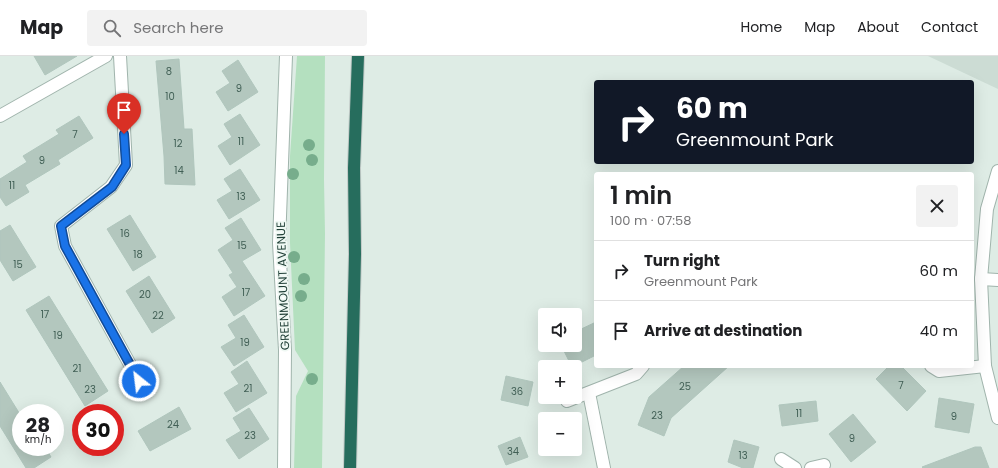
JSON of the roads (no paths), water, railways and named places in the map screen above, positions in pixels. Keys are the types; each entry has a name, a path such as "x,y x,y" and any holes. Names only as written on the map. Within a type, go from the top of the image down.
{"highway":[{"path":"350,468 355,254 354,168 358,56"}],"street":[{"path":"0,116 106,56"},
{"path":"120,56 126,165 112,187 61,226 65,246 139,381"},
{"name":"GREENMOUNT AVENUE","path":"284,468 286,350 279,243 286,56"},
{"path":"998,171 987,209 982,279 985,366 998,418"},
{"path":"982,279 998,280"},
{"path":"974,367 985,366"},
{"path":"582,395 636,374 641,368"},
{"path":"934,368 939,371 967,368"},
{"path":"588,393 604,468"},
{"path":"781,459 795,468"},
{"path":"811,468 824,465"}]}
